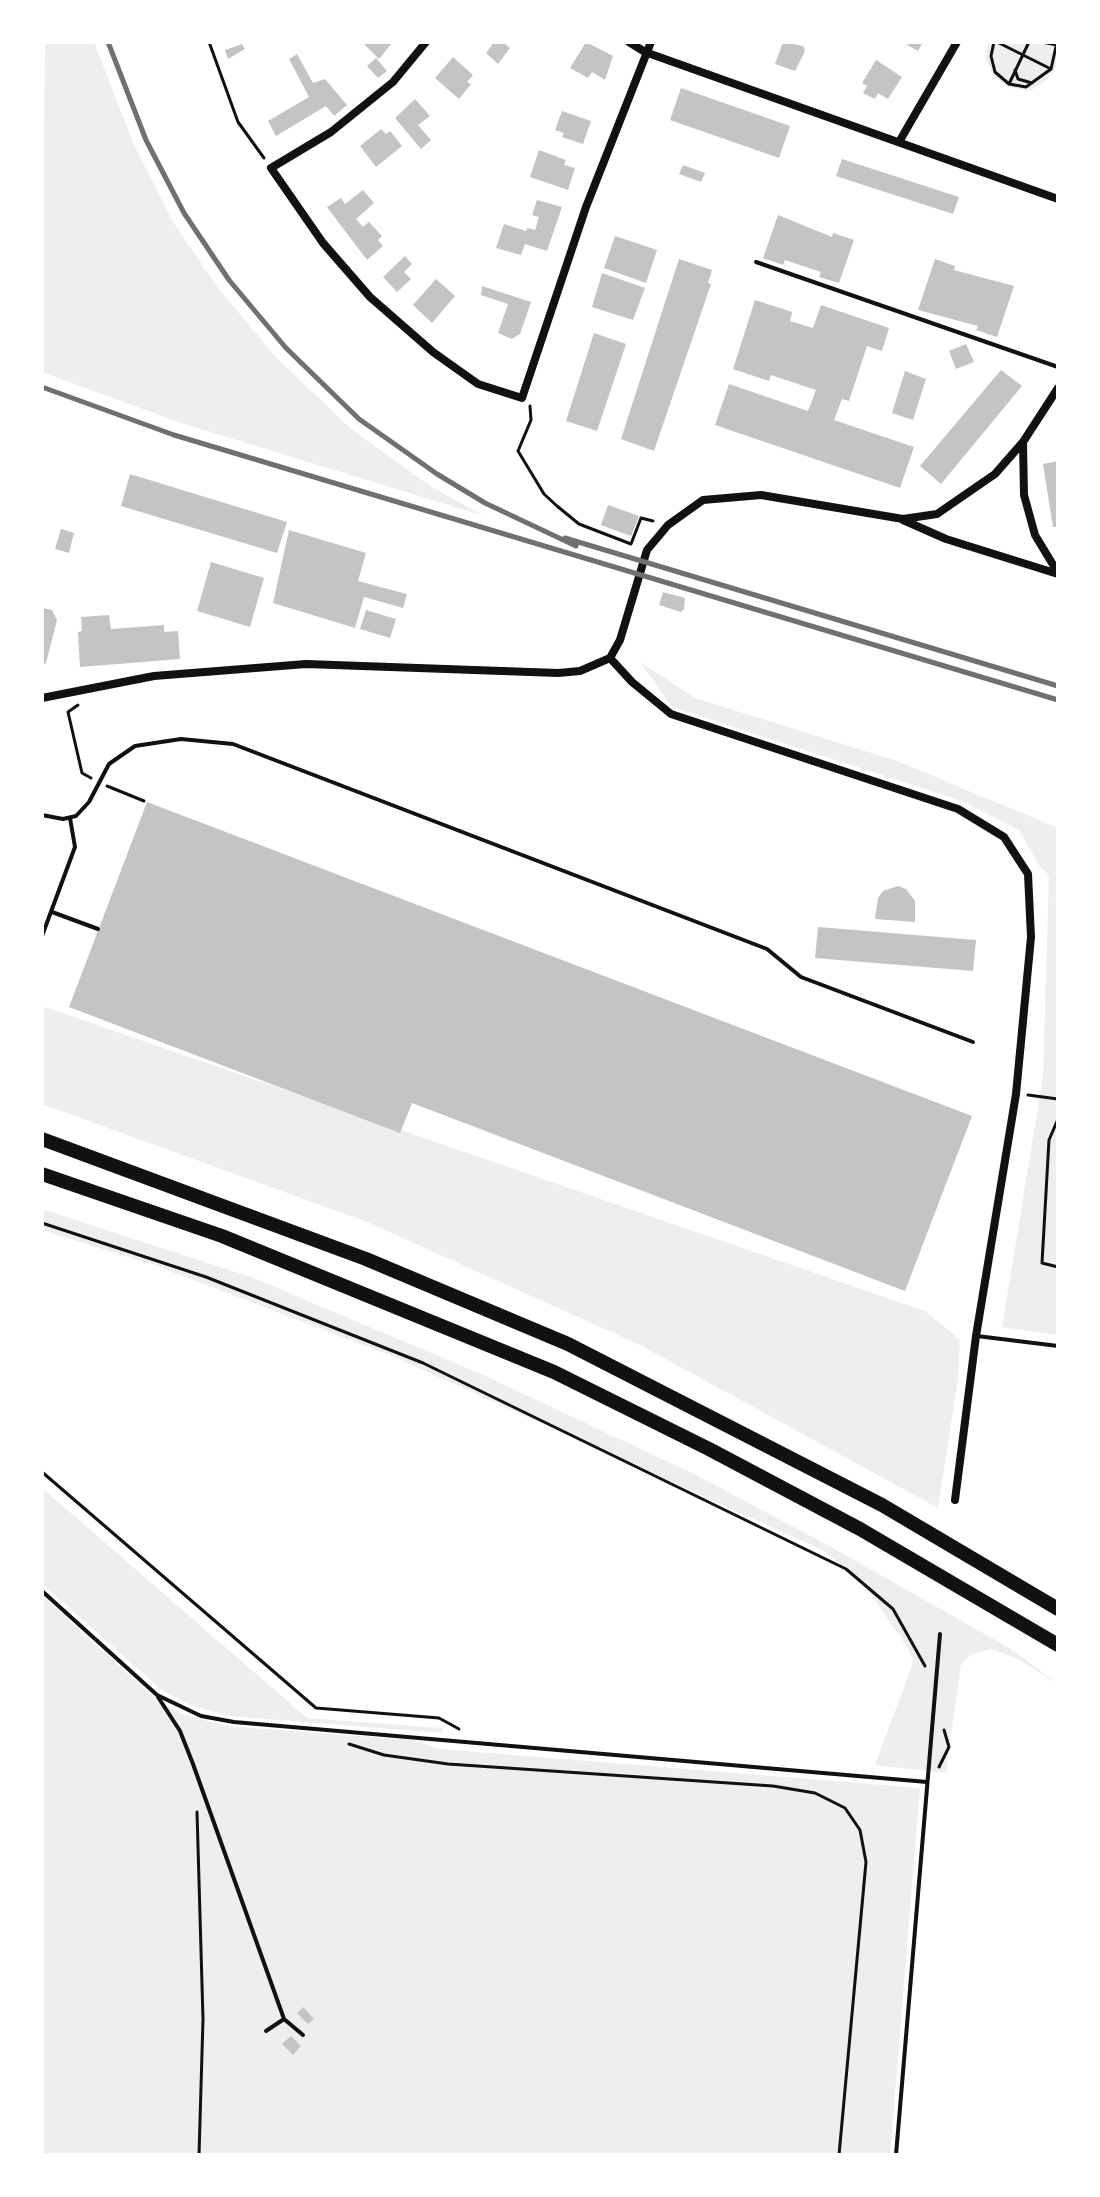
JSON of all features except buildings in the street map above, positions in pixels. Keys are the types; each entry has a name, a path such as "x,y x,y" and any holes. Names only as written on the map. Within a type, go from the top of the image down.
{"highway":[{"path":"42,1137 352,1253 568,1344 882,1505 1058,1609"},
{"path":"42,1174 266,1253 554,1372 860,1529 1058,1645"}],"street":[{"path":"426,42 381,92 331,132 271,168 323,243 370,297 433,352 478,384 522,398 586,207 651,42"},
{"path":"629,42 645,52 1058,199"},
{"path":"899,142 957,42"},
{"path":"903,519 937,514 995,474 1023,442 1058,388"},
{"path":"1023,442 1024,495 1035,535 1058,574"},
{"path":"42,698 154,676 306,664 558,673 580,671 610,658 620,640 644,556 668,525 703,500 733,496 779,498 903,519 946,539 1058,574"},
{"path":"610,658 632,682 671,714 958,809 1004,837 1028,874 1031,907 1016,1094 976,1336 955,1500"}],"lane":[{"path":"756,262 1058,367"},
{"path":"42,815 70,818 89,802 109,764 135,746 181,739 233,744 767,949 801,977 973,1042"},
{"path":"42,936 75,847 70,818"},
{"path":"52,912 98,929"},
{"path":"976,1336 1058,1346"},
{"path":"42,1591 157,1695 201,1716 324,1730 927,1782"},
{"path":"896,2155 940,1634"},
{"path":"157,1695 184,1742 284,2019 303,2035"},
{"path":"266,2031 284,2019"}],"path":[{"path":"209,42 238,122 271,168"},
{"path":"1042,42 1057,43 1051,69 1026,87 1009,84 998,75 991,56 996,42 1051,69"},
{"path":"1009,84 1029,42"},
{"path":"1015,70 1018,79 1034,84"},
{"path":"998,75 1012,77"},
{"path":"522,398 532,408 518,451 520,459 557,506 579,524 631,544 641,518 668,525"},
{"path":"92,778 82,773 68,712 99,687"},
{"path":"107,786 144,801"},
{"path":"1016,1094 1058,1099"},
{"path":"1058,1119 1049,1140 1042,1263 1058,1267"},
{"path":"42,1223 206,1277 423,1363 846,1569 893,1609 916,1654 936,1678"},
{"path":"42,1472 316,1708 439,1718 483,1743"},
{"path":"324,1730 353,1746 384,1755 448,1764 773,1786 815,1793 845,1808 860,1830 866,1862 839,2155"},
{"path":"196,1805 203,2019 199,2155"}],"shaded area":[{"path":"45,42 94,42 134,145 172,220 218,288 276,357 351,429 430,486 484,516 178,422 42,372"},
{"path":"988,42 1058,42 1058,64 1047,80 1030,91 1007,87 994,76 986,61"},
{"path":"640,662 695,698 897,761 1058,828 1058,1335 1002,1327 1043,1077 1049,875 1040,867 1019,830 962,801 672,707"},
{"path":"42,1006 925,1311 960,1340 958,1379 938,1508 640,1345 367,1222 42,1104"},
{"path":"42,1209 251,1277 481,1374 694,1474 824,1543 1013,1650 1058,1684 1020,1660 991,1649 972,1654 961,1664 946,1773 875,1765 913,1663 909,1650 862,1581 822,1550 392,1356 154,1265 42,1230"},
{"path":"42,1488 307,1718 442,1728 442,1733 228,1716 191,1705 162,1690 42,1584"},
{"path":"42,1596 149,1693 176,1712 225,1726 413,1740 440,1749 920,1788 890,2155 42,2155"}],"railway":[{"path":"108,42 146,140 184,213 229,280 286,348 359,419 437,474 485,503 576,546"},
{"path":"42,387 174,435 1058,700"},
{"path":"565,538 1058,686"}]}
